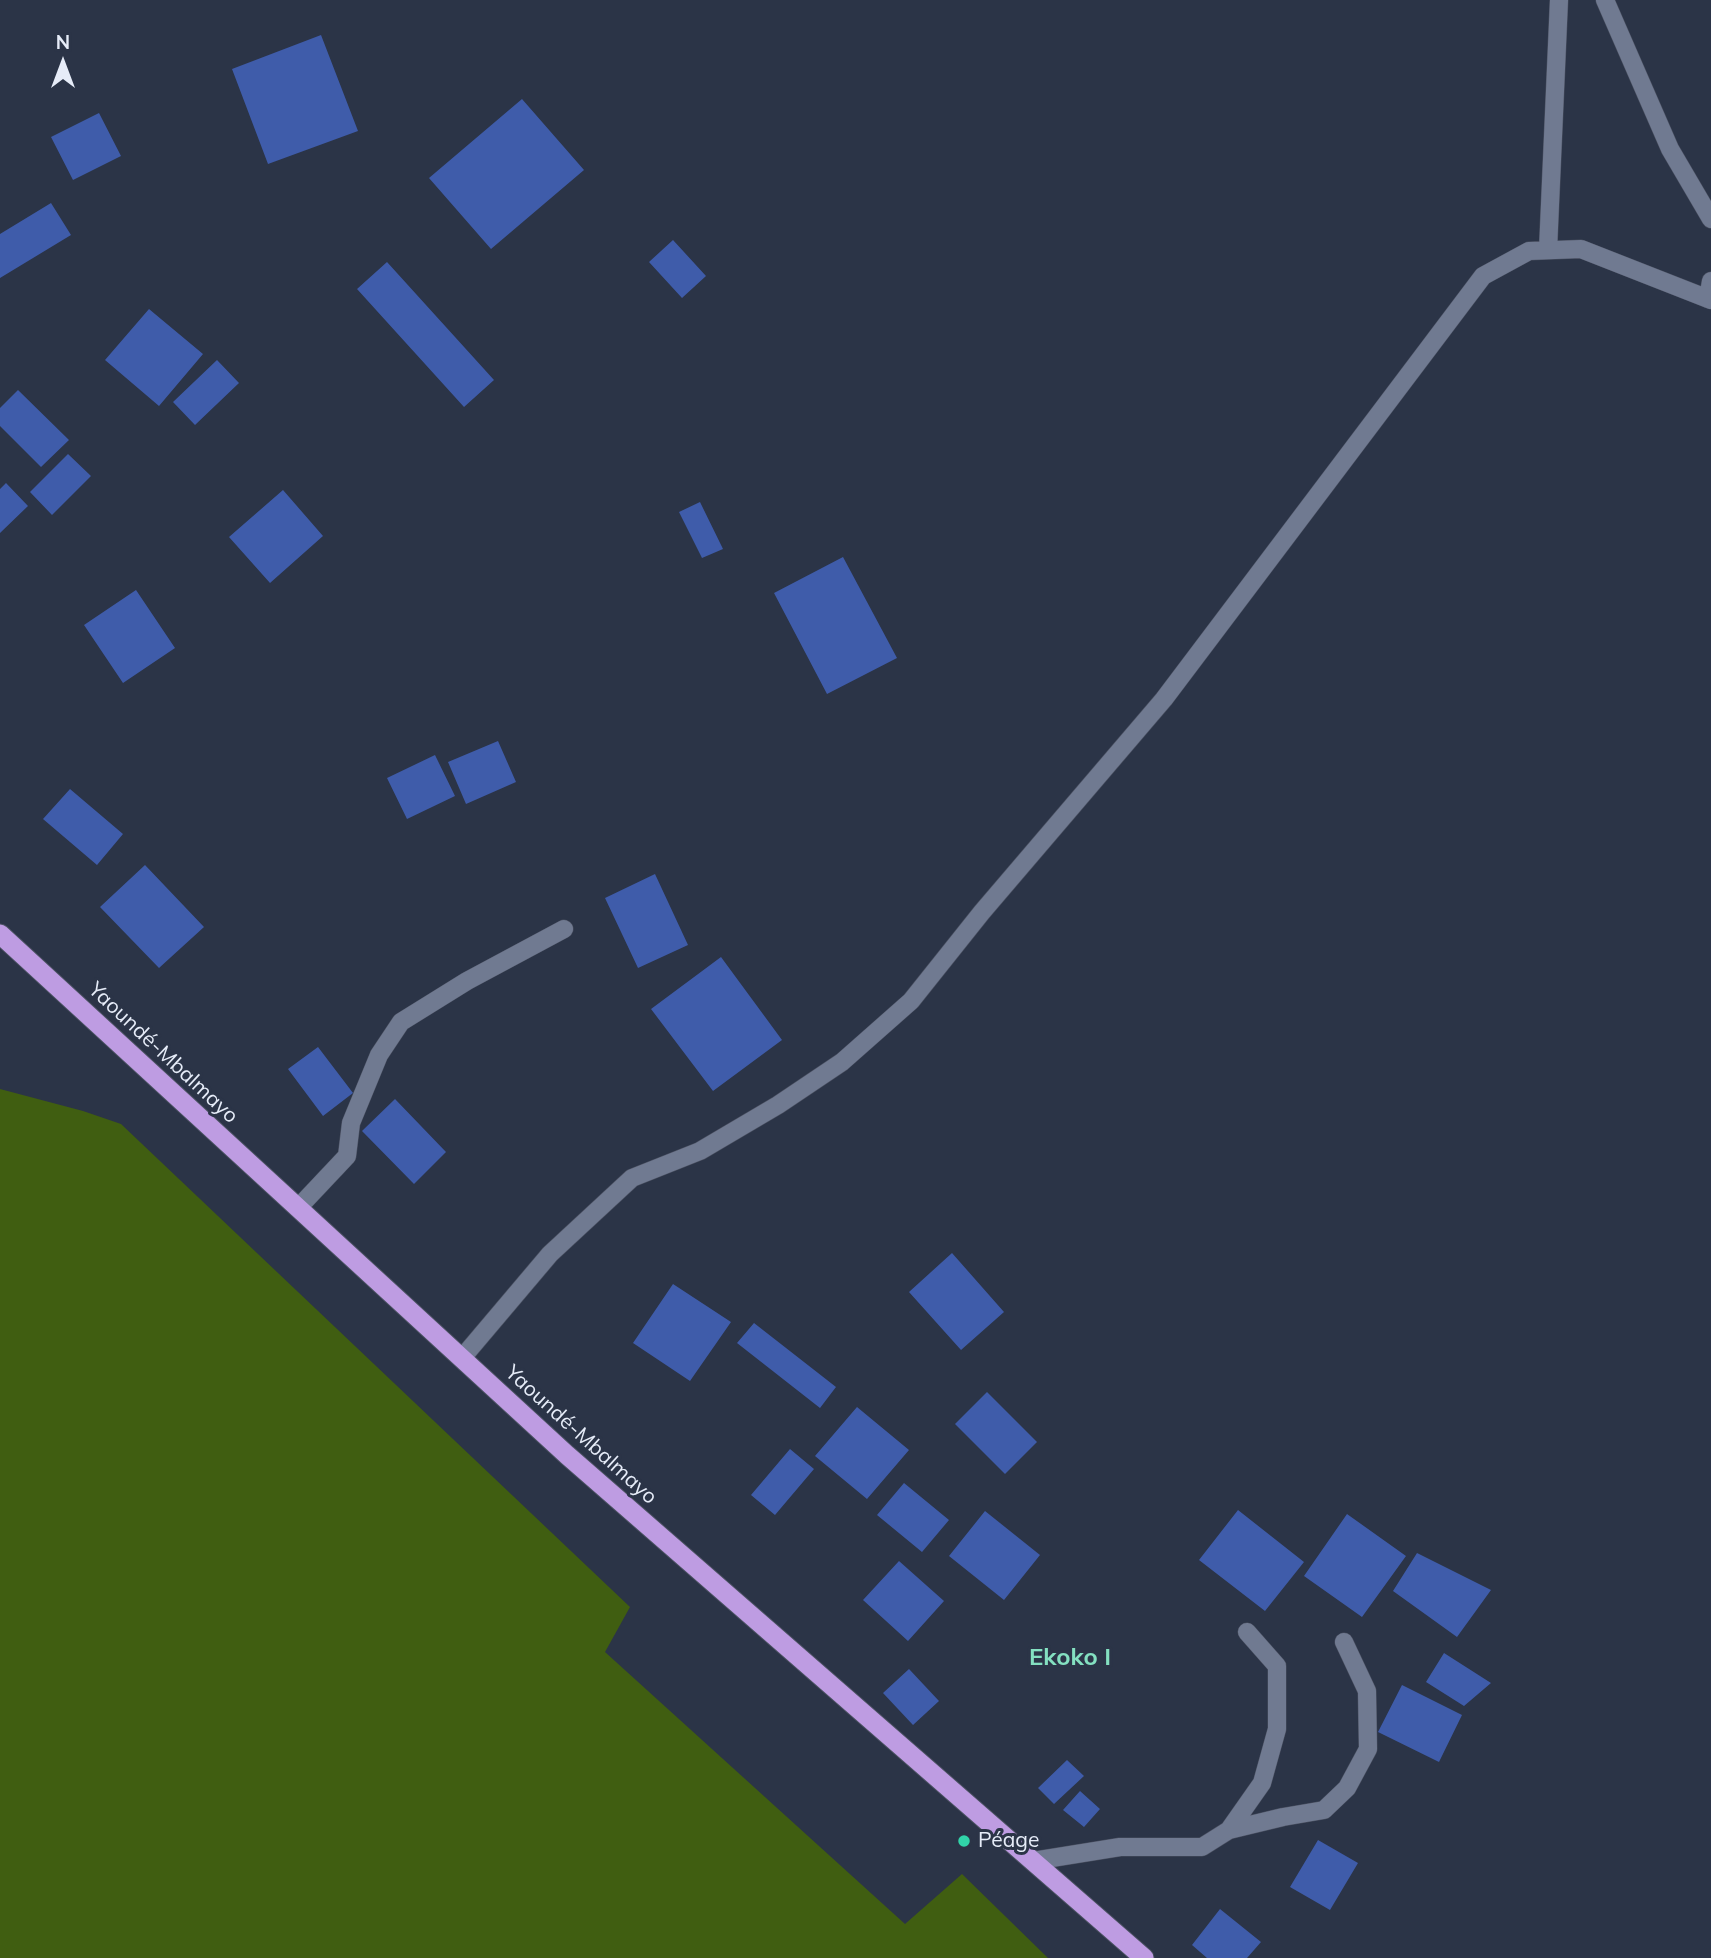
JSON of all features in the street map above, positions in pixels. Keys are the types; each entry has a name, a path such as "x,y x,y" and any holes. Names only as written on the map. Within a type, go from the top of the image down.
{"highway":[{"name":"Yaoundé-Mbalmayo","path":"0,934 567,1455 1144,1958"}],"street":[{"path":"1548,250 1559,0"},
{"path":"1605,0 1670,149 1711,219"},
{"path":"462,1359 550,1254 632,1178 701,1151 778,1105 842,1062 911,1001 982,912 1164,699 1483,276 1529,251 1581,249 1710,293"},
{"path":"298,1208 347,1156 351,1123 379,1055 401,1022 467,981 564,929"},
{"path":"1229,1830 1262,1783 1277,1729 1277,1666 1247,1632"},
{"path":"1033,1861 1120,1847 1202,1847 1229,1830 1324,1810 1347,1788 1368,1749 1367,1691 1344,1643"}],"green space":[{"path":"0,1089 121,1124 630,1607 605,1652 905,1924 962,1874 1048,1958 0,1958"}],"building":[{"path":"321,35 358,131 268,164 232,69"},
{"path":"522,99 584,170 491,249 429,178"},
{"path":"99,113 121,156 73,180 51,137"},
{"path":"51,203 71,235 0,278 0,234"},
{"path":"673,240 706,276 682,298 649,262"},
{"path":"387,262 494,380 464,407 357,289"},
{"path":"149,309 203,354 159,406 105,360"},
{"path":"217,360 239,383 195,425 173,402"},
{"path":"18,390 69,440 41,467 0,426 0,408"},
{"path":"68,454 91,476 52,515 30,492"},
{"path":"6,483 28,506 0,533 0,489"},
{"path":"283,490 323,536 270,583 229,537"},
{"path":"700,502 723,549 702,558 679,512"},
{"path":"843,557 897,658 827,694 774,593"},
{"path":"136,590 175,648 123,683 84,625"},
{"path":"498,741 516,782 466,804 448,762"},
{"path":"435,755 455,796 407,819 387,778"},
{"path":"70,789 123,834 97,865 43,819"},
{"path":"145,865 204,927 159,968 100,907"},
{"path":"655,874 688,945 638,968 605,898"},
{"path":"721,957 782,1040 713,1091 651,1009"},
{"path":"318,1047 353,1093 323,1116 288,1069"},
{"path":"395,1099 446,1152 414,1184 362,1131"},
{"path":"952,1253 1004,1312 961,1350 909,1292"},
{"path":"673,1284 731,1322 690,1381 633,1343"},
{"path":"754,1323 836,1387 820,1408 737,1343"},
{"path":"987,1392 1037,1442 1005,1474 955,1424"},
{"path":"857,1407 909,1450 867,1499 815,1456"},
{"path":"790,1449 814,1469 775,1515 751,1495"},
{"path":"904,1483 949,1520 922,1552 877,1515"},
{"path":"1238,1510 1304,1562 1265,1611 1199,1560"},
{"path":"985,1511 1040,1555 1004,1600 949,1556"},
{"path":"1347,1514 1406,1556 1362,1617 1304,1576"},
{"path":"1417,1553 1491,1590 1457,1637 1393,1591"},
{"path":"899,1561 944,1601 908,1641 863,1600"},
{"path":"1444,1653 1491,1683 1464,1706 1426,1682"},
{"path":"909,1669 939,1701 913,1725 883,1693"},
{"path":"1402,1685 1462,1715 1439,1762 1378,1732"},
{"path":"1067,1760 1084,1776 1054,1804 1038,1788"},
{"path":"1080,1791 1100,1809 1084,1827 1063,1810"},
{"path":"1318,1840 1358,1863 1330,1910 1290,1887"},
{"path":"1220,1909 1261,1942 1247,1958 1207,1958 1192,1945"}],"place":[{"name":"Péage","path":"964,1841"}],"district":[{"name":"Ekoko I","path":"1070,1658"}]}
